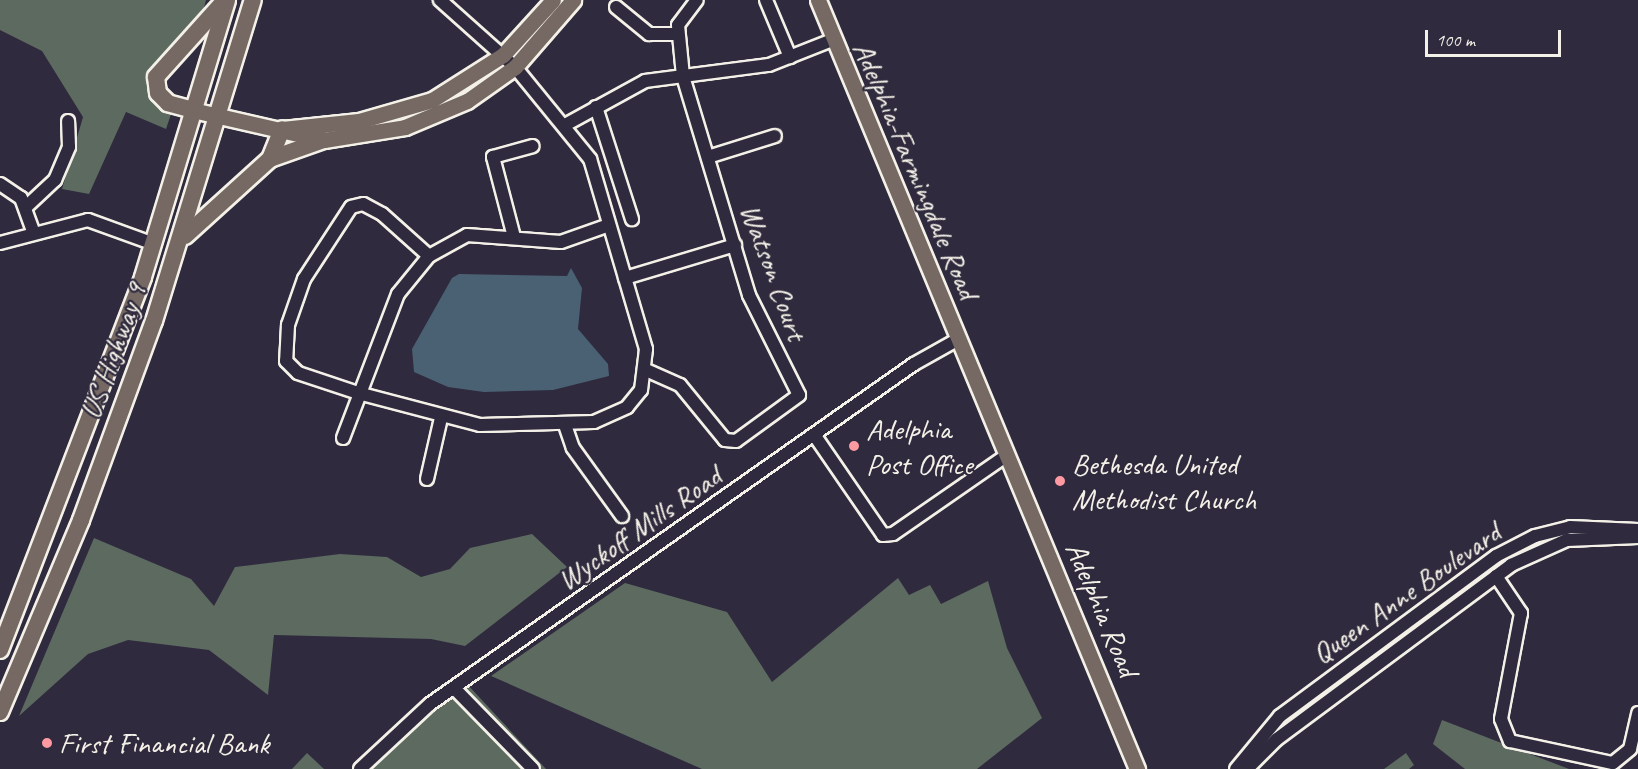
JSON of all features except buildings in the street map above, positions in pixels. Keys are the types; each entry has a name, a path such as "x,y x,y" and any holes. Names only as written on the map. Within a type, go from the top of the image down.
{"highway":[{"path":"197,111 168,103 158,93 156,77 162,63 226,0"},
{"name":"US Highway 9","path":"0,650 81,450 154,244 197,111 226,0"},
{"name":"US Highway 9","path":"0,712 81,520 180,241 220,116 253,0"},
{"path":"270,159 282,129"},
{"path":"180,241 270,159 324,140"}],"main road":[{"path":"197,111 282,129 399,112 459,86 503,55 553,0"},
{"path":"282,129 293,136 324,140 405,127 467,101 515,67 573,0"},
{"name":"Adelphia-Farmingdale Road","path":"818,0 824,22 957,340"},
{"name":"Adelphia Road","path":"957,340 1137,769"}],"street":[{"path":"429,256 382,214 363,204 341,218 304,279 288,325 286,361 298,373 358,393 441,418 480,425 565,425 594,422 627,407 641,390 646,370 646,349 590,159 565,125 515,67 440,0"},
{"path":"616,7 649,34 677,34 697,0"},
{"path":"765,0 790,57"},
{"name":"Watson Court","path":"646,370 680,385 725,440 736,441 799,395 766,339 683,76 677,34"},
{"path":"565,125 645,81 790,57 832,40"},
{"path":"596,107 632,219"},
{"path":"26,207 55,180 69,147 68,121"},
{"path":"708,157 775,136"},
{"path":"514,237 494,157 533,146"},
{"path":"0,184 26,207 33,231"},
{"path":"0,243 33,231 88,220 154,244"},
{"path":"344,438 358,393 398,294 429,256 468,235 561,242 609,225"},
{"path":"625,278 735,245"},
{"name":"Wyckoff Mills Road","path":"364,768 454,688 815,436 957,340"},
{"path":"427,479 441,418"},
{"path":"565,425 573,448 622,516"},
{"path":"815,436 883,535 893,534 1007,455"},
{"name":"Queen Anne Boulevard","path":"1236,769 1280,716 1505,550 1570,527 1638,531"},
{"name":"Queen Anne Boulevard","path":"1247,769 1277,739 1496,576 1530,554 1567,540 1638,537"},
{"path":"1496,576 1522,618 1501,720 1506,737 1515,744 1612,763 1630,749 1638,713"},
{"path":"454,688 533,769"}],"green space":[{"path":"0,0 206,0 202,15 152,72 172,111 166,129 126,112 89,194 62,189 83,117 42,51 0,30"},
{"path":"532,534 567,567 465,646 431,639 274,635 268,695 209,650 128,640 88,654 19,716 94,538 191,579 214,606 235,567 340,554 387,557 421,577 450,569 470,548"},
{"path":"898,578 909,595 930,585 941,604 988,581 1007,648 1042,718 977,769 702,769 491,676 625,583 727,612 772,682"},
{"path":"466,683 546,769 370,769"},
{"path":"1442,720 1569,769 1465,769 1433,744"},
{"path":"307,753 324,769 292,769"},
{"path":"1406,753 1414,765 1409,769 1384,769"}],"water":[{"path":"571,268 582,288 578,329 608,364 609,376 553,390 484,392 448,387 414,372 412,349 452,278 459,274 567,276"}],"place":[{"name":"Adelphia Post Office","path":"854,446"},
{"name":"Bethesda United Methodist Church","path":"1060,481"},
{"name":"First Financial Bank","path":"47,743"}]}
